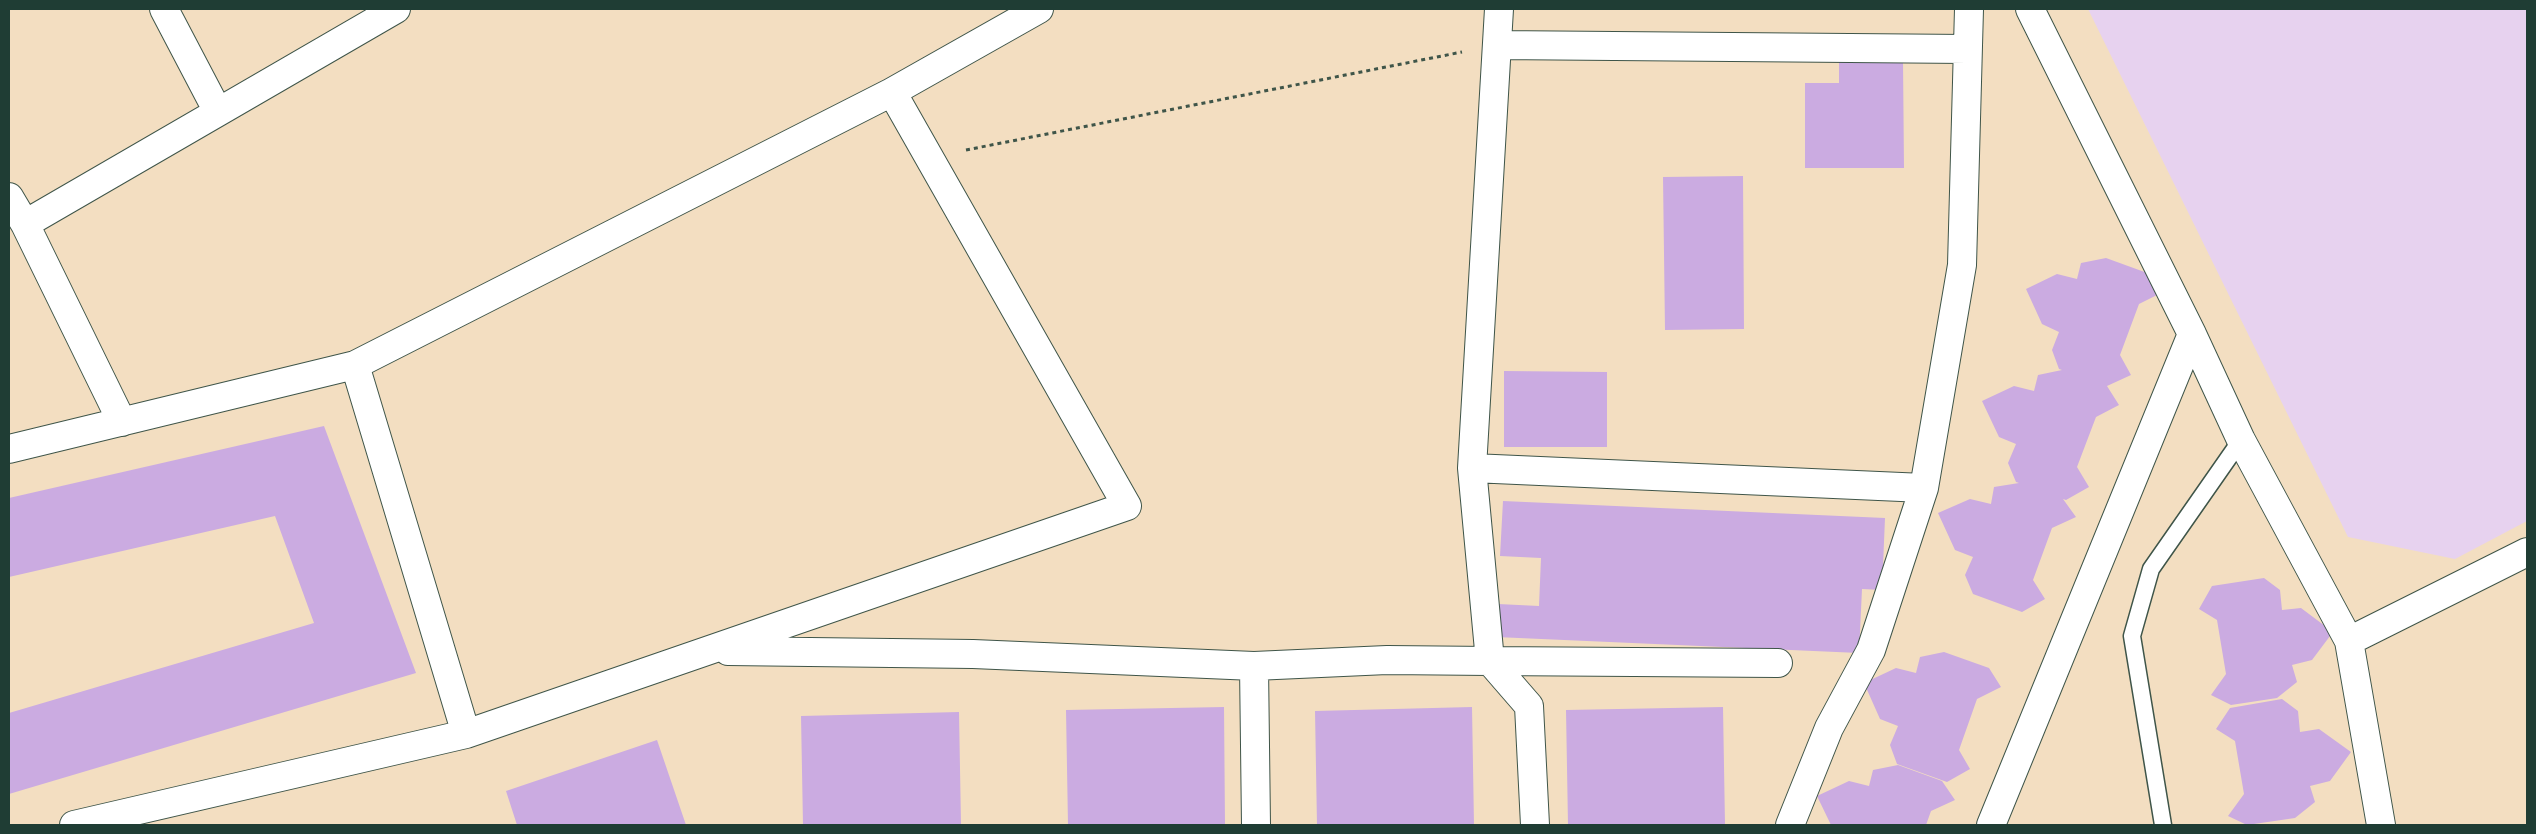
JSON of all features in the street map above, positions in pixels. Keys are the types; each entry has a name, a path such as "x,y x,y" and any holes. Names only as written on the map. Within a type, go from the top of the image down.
{"street":[{"path":"164,9 218,112"},
{"path":"25,224 396,9"},
{"path":"9,450 355,365 892,92 1039,9"},
{"path":"1500,9 1472,468 1490,661 1529,706 1535,825"},
{"path":"1790,825 1829,728 1871,650 1924,488 1962,265 1969,9"},
{"path":"2030,9 2192,334 2241,440 2350,641 2381,825"},
{"path":"1497,45 1967,49"},
{"path":"74,825 466,734 1127,506 892,92"},
{"path":"9,197 25,224 122,422"},
{"path":"1991,825 2192,334"},
{"path":"355,365 466,734"},
{"path":"1472,468 1924,488"},
{"path":"2350,641 2527,552"},
{"path":"708,651 973,654 1254,666 1387,660 1778,663"},
{"path":"1254,666 1256,825"}],"lane":[{"path":"2163,825 2132,636 2151,569 2241,440"}],"path":[{"path":"930,158 1497,45"}],"shaded area":[{"path":"2088,9 2527,9 2527,521 2455,559 2348,537"}],"building":[{"path":"1839,61 1903,61 1904,168 1805,168 1805,83 1839,83"},
{"path":"1743,176 1744,329 1665,330 1663,177"},
{"path":"2106,258 2150,274 2163,292 2139,304 2120,355 2131,375 2107,386 2119,405 2096,417 2077,467 2089,487 2066,500 2063,499 2076,517 2052,528 2033,580 2045,599 2022,612 1973,594 1965,575 1973,557 1955,550 1938,513 1970,499 1991,504 1994,487 2019,483 2016,482 2008,463 2016,444 1999,437 1982,401 2014,386 2034,391 2038,375 2062,370 2059,369 2052,350 2059,332 2042,324 2026,289 2057,274 2077,279 2081,263"},
{"path":"1504,371 1607,372 1607,447 1504,447"},
{"path":"324,426 416,673 9,794 9,713 314,623 275,516 9,577 9,498"},
{"path":"1503,501 1885,518 1882,590 1862,589 1859,653 1496,637 1498,604 1539,606 1541,558 1500,556"},
{"path":"2264,578 2280,590 2282,610 2301,608 2333,632 2312,660 2292,665 2297,682 2277,698 2231,705 2211,695 2226,674 2217,620 2199,609 2212,586"},
{"path":"1944,652 1989,668 2001,687 1977,699 1959,750 1970,769 1947,782 1897,764 1890,745 1898,726 1880,719 1864,683 1896,668 1916,673 1920,657"},
{"path":"2282,699 2298,711 2300,732 2319,729 2351,752 2330,781 2310,786 2315,802 2295,818 2247,825 2228,816 2244,794 2235,741 2216,729 2230,708"},
{"path":"1224,707 1225,825 1068,825 1066,710"},
{"path":"1472,707 1474,825 1317,825 1315,711"},
{"path":"1723,707 1725,825 1568,825 1566,710"},
{"path":"959,712 961,825 803,825 801,716"},
{"path":"657,740 686,825 517,825 506,791"},
{"path":"1898,765 1942,781 1955,800 1931,811 1926,825 1831,825 1817,796 1849,781 1869,786 1873,770"}]}
